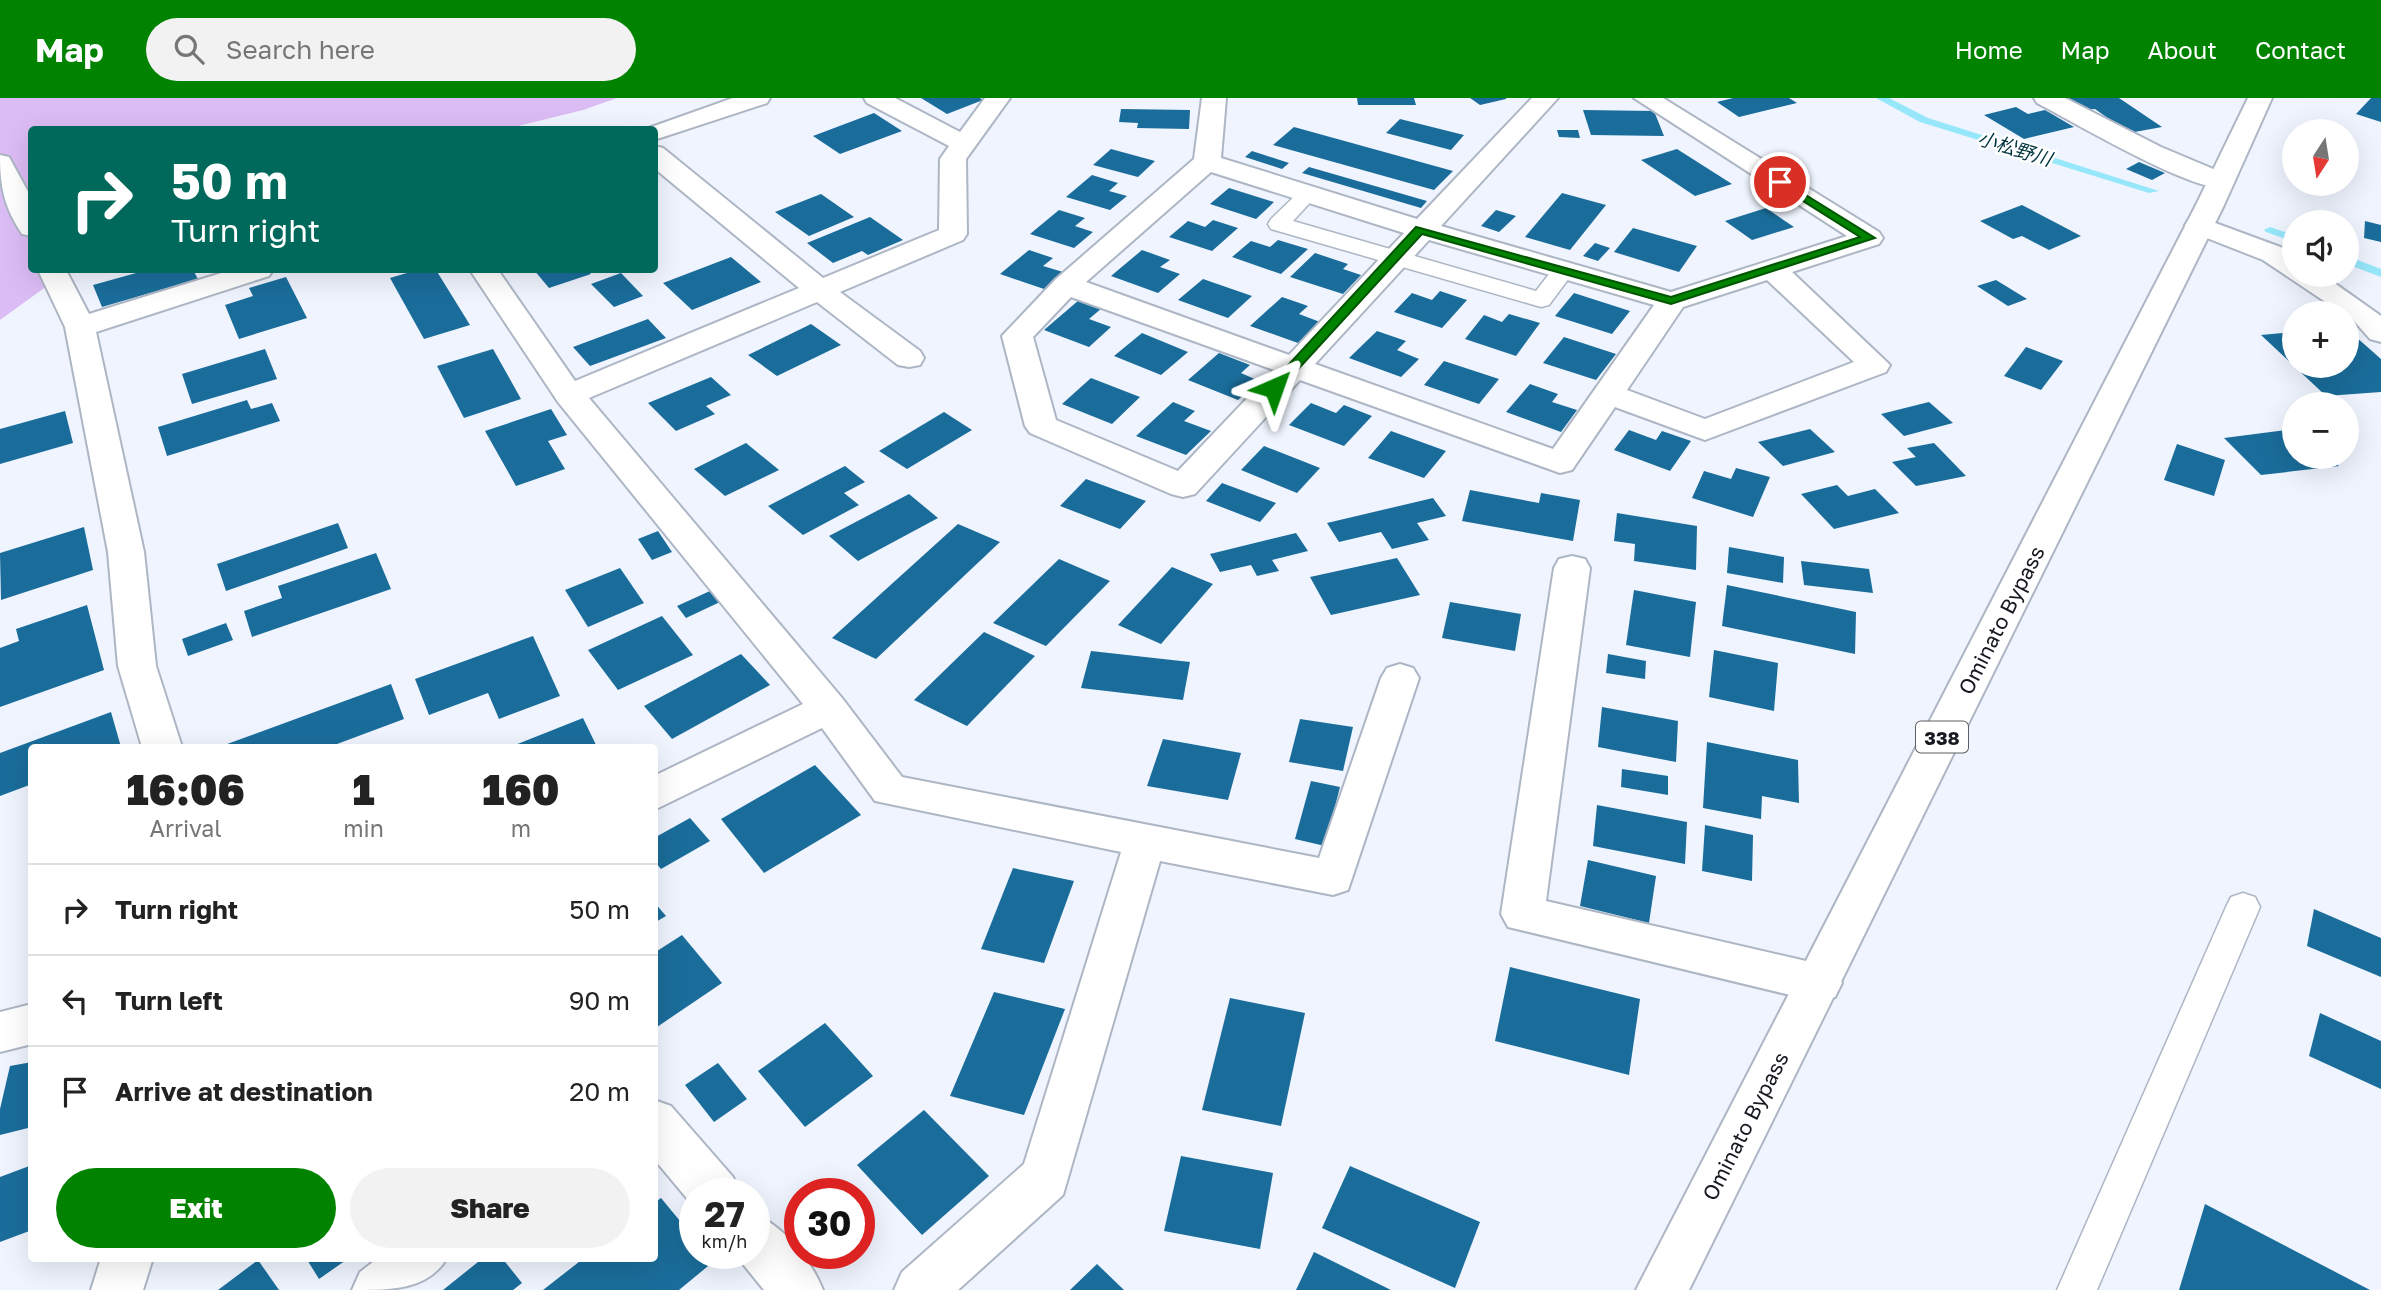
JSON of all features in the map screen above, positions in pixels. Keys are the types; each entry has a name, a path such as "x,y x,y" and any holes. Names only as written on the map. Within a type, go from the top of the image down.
{"main road":[{"path":"658,131 758,98"},
{"path":"876,98 964,144"},
{"path":"569,395 953,234 953,159 998,98"},
{"path":"1214,98 1207,162 1066,285 1017,336 1041,426 1182,486 1420,229 1546,98"},
{"path":"1207,162 1420,229 1671,301 1869,238 1646,98"},
{"path":"2046,98 2152,153 2221,182"},
{"name":"Ominato Bypass","path":"1662,1290 2221,182 2260,98"},
{"path":"658,157 821,291 909,358"},
{"path":"0,163 28,220"},
{"path":"2199,225 2282,260"},
{"path":"1609,394 1705,430 1875,365 1772,269"},
{"path":"53,273 80,327 126,552 137,666 161,744"},
{"path":"80,327 250,273"},
{"path":"486,273 569,395 828,708 889,790 1333,878 1400,678"},
{"path":"1066,285 1560,463 1671,301"},
{"path":"2322,287 2360,312 2381,333"},
{"path":"1572,568 1523,914 1819,982"},
{"path":"658,792 828,708"},
{"path":"920,1290 1045,1178 1145,841"},
{"path":"0,1032 28,1025"},
{"path":"658,1127 701,1178"},
{"path":"770,1259 797,1290"},
{"path":"117,1290 126,1262"},
{"path":"378,1290 416,1262"}],"lane":[{"path":"1308,194 1279,223 1541,300 1564,270"},
{"path":"2077,1290 2243,907"}],"shaded area":[{"path":"0,98 617,98 583,110 518,126 28,126 28,273 65,273 0,320"}],"building":[{"path":"921,98 980,98 983,100 947,114"},
{"path":"1357,98 1414,98 1416,105 1358,105"},
{"path":"1470,98 1506,98 1506,99 1480,105"},
{"path":"1733,98 1789,98 1797,103 1739,117 1717,102"},
{"path":"2068,98 2119,98 2162,127 2129,133 2095,109 2085,110"},
{"path":"2371,98 2381,98 2381,122 2356,114"},
{"path":"2016,107 2028,114 2045,110 2074,127 2024,139 1984,115"},
{"path":"1121,109 1190,110 1189,129 1137,128 1138,123 1119,122"},
{"path":"1583,110 1654,111 1664,136 1591,135"},
{"path":"874,113 902,131 840,154 813,136"},
{"path":"1400,119 1464,135 1451,150 1386,133"},
{"path":"1294,127 1453,171 1434,190 1273,145"},
{"path":"1557,130 1578,130 1580,138 1559,137"},
{"path":"1111,149 1155,161 1138,177 1093,165"},
{"path":"1677,149 1732,184 1695,196 1641,160"},
{"path":"1252,151 1289,163 1282,169 1245,157"},
{"path":"2139,162 2165,173 2152,180 2126,169"},
{"path":"1309,167 1427,201 1421,208 1302,173"},
{"path":"1092,175 1118,183 1109,191 1127,196 1110,210 1066,197"},
{"path":"1229,188 1274,202 1256,219 1210,204"},
{"path":"1562,193 1606,205 1570,250 1525,237"},
{"path":"821,194 854,217 809,236 775,212"},
{"path":"2022,205 2081,236 2049,250 2022,236 2013,239 1980,221"},
{"path":"1766,208 1794,227 1752,240 1725,221"},
{"path":"1059,210 1085,218 1075,226 1093,232 1074,248 1030,234"},
{"path":"1496,210 1516,216 1499,232 1481,226"},
{"path":"870,217 903,240 868,255 862,251 833,263 807,243"},
{"path":"1213,220 1238,228 1212,251 1169,237 1188,221 1205,227"},
{"path":"2365,221 2381,225 2381,242 2364,238"},
{"path":"1633,228 1697,246 1679,272 1614,252"},
{"path":"1278,240 1308,249 1281,274 1232,257 1251,241 1270,247"},
{"path":"1595,243 1610,248 1598,261 1583,256"},
{"path":"1029,250 1053,258 1043,266 1063,272 1044,289 1000,274"},
{"path":"1142,250 1170,260 1160,267 1180,274 1158,293 1111,276"},
{"path":"1315,253 1348,264 1343,269 1361,275 1343,294 1290,277"},
{"path":"731,257 761,282 692,310 663,283"},
{"path":"136,273 195,273 198,279 102,307 93,285"},
{"path":"407,273 438,273 470,325 424,339 390,278"},
{"path":"536,273 591,274 549,288"},
{"path":"621,273 643,296 614,307 591,284"},
{"path":"286,277 307,318 239,339 225,305 253,296 249,288"},
{"path":"1203,279 1252,296 1228,318 1178,300"},
{"path":"1996,280 2027,299 2008,306 1977,286"},
{"path":"1440,291 1467,300 1442,328 1394,312 1412,293 1432,300"},
{"path":"1574,293 1630,311 1612,334 1555,316"},
{"path":"1282,297 1308,306 1299,314 1320,322 1298,343 1250,326"},
{"path":"1079,300 1102,308 1089,319 1111,327 1089,347 1044,330"},
{"path":"1509,314 1540,323 1516,356 1465,339 1484,315 1502,322"},
{"path":"648,319 666,338 590,366 573,347"},
{"path":"811,324 841,345 777,376 748,355"},
{"path":"1377,331 1406,341 1397,350 1419,359 1401,377 1349,358"},
{"path":"1142,333 1188,352 1161,375 1114,356"},
{"path":"2282,333 2282,355 2261,335"},
{"path":"1564,337 1616,354 1596,380 1543,363"},
{"path":"2359,340 2381,359 2381,392 2322,392 2307,378 2359,378"},
{"path":"2026,347 2063,361 2041,390 2004,376"},
{"path":"265,349 277,379 192,404 182,374"},
{"path":"493,349 521,399 464,418 437,366"},
{"path":"1219,353 1250,365 1241,373 1259,381 1238,400 1188,380"},
{"path":"1444,361 1499,379 1479,404 1424,385"},
{"path":"711,377 731,395 706,406 715,414 676,431 648,403"},
{"path":"1091,378 1140,397 1112,424 1062,404"},
{"path":"1530,384 1558,394 1552,402 1577,410 1561,432 1506,412"},
{"path":"247,400 251,409 272,403 280,421 167,456 158,427"},
{"path":"1173,402 1195,411 1184,421 1211,431 1186,455 1136,436"},
{"path":"1929,402 1953,423 1904,436 1881,414"},
{"path":"1311,403 1336,413 1344,405 1372,416 1344,446 1289,425"},
{"path":"551,409 567,435 548,441 565,469 516,486 485,431"},
{"path":"65,411 73,443 0,464 0,429"},
{"path":"944,412 972,430 907,469 879,451"},
{"path":"1810,429 1835,452 1783,466 1758,442"},
{"path":"1629,430 1656,440 1662,431 1691,441 1670,471 1614,450"},
{"path":"1391,431 1446,451 1424,478 1368,458"},
{"path":"2282,431 2282,469 2313,469 2261,475 2224,438"},
{"path":"746,443 779,470 725,496 694,469"},
{"path":"1934,443 1966,476 1916,486 1892,462 1916,457 1907,448"},
{"path":"2177,444 2225,460 2214,496 2164,480"},
{"path":"1264,446 1320,468 1297,493 1241,470"},
{"path":"845,466 865,482 844,493 859,505 803,535 768,506"},
{"path":"1736,468 1770,477 1753,517 1692,498 1704,471 1731,479"},
{"path":"1086,479 1146,501 1120,529 1060,506"},
{"path":"1222,483 1276,503 1260,522 1206,501"},
{"path":"1837,485 1848,496 1875,489 1899,513 1834,529 1801,494"},
{"path":"1470,490 1539,503 1541,493 1580,500 1573,541 1462,521"},
{"path":"909,494 938,518 858,561 829,536"},
{"path":"1433,498 1446,516 1417,523 1429,540 1392,549 1381,532 1339,542 1327,523"},
{"path":"1617,513 1697,526 1696,570 1634,561 1635,544 1614,541"},
{"path":"338,523 348,548 226,591 217,564"},
{"path":"958,524 1000,542 876,659 832,638"},
{"path":"84,527 93,570 1,600 0,553"},
{"path":"658,531 672,552 652,560 638,539"},
{"path":"1296,533 1308,551 1272,560 1279,571 1257,576 1251,565 1220,572 1210,554"},
{"path":"1729,547 1784,557 1783,583 1727,573"},
{"path":"376,553 391,589 252,637 244,611 282,598 278,586"},
{"path":"1397,558 1420,595 1331,615 1310,577"},
{"path":"1059,559 1110,581 1046,646 993,623"},
{"path":"1801,561 1869,569 1873,593 1804,585"},
{"path":"1172,567 1213,584 1161,644 1118,625"},
{"path":"620,568 644,603 588,627 565,590"},
{"path":"1727,585 1856,612 1855,654 1722,626"},
{"path":"1634,590 1696,602 1690,657 1626,645"},
{"path":"710,591 720,602 686,618 677,606"},
{"path":"1450,602 1521,614 1515,651 1442,638"},
{"path":"87,605 104,670 0,707 0,648 19,641 16,629"},
{"path":"662,616 693,655 618,690 588,650"},
{"path":"226,623 233,640 188,656 182,639"},
{"path":"984,632 1035,656 967,726 914,700"},
{"path":"533,636 560,696 499,719 488,693 429,715 415,679"},
{"path":"1714,650 1778,663 1774,711 1709,697"},
{"path":"1091,651 1190,662 1183,700 1081,688"},
{"path":"741,654 770,685 672,739 644,706"},
{"path":"1608,654 1646,661 1645,679 1606,673"},
{"path":"391,684 404,719 337,744 227,744"},
{"path":"1602,707 1678,721 1676,762 1598,747"},
{"path":"111,712 120,744 28,744 28,786 0,796 0,753"},
{"path":"583,718 596,744 518,744"},
{"path":"1300,719 1353,727 1343,771 1289,762"},
{"path":"1163,739 1241,753 1228,800 1147,786"},
{"path":"1707,742 1798,760 1799,803 1762,796 1761,819 1703,808"},
{"path":"815,765 861,815 764,873 721,819"},
{"path":"1622,769 1668,776 1668,795 1621,787"},
{"path":"1311,781 1340,787 1325,846 1295,839"},
{"path":"1597,805 1687,822 1685,864 1593,846"},
{"path":"690,818 710,841 661,869 658,866 658,836"},
{"path":"1705,825 1753,835 1752,881 1702,871"},
{"path":"1588,860 1656,876 1649,923 1580,906"},
{"path":"1013,868 1074,881 1044,963 981,949"},
{"path":"658,907 666,916 658,921"},
{"path":"2314,909 2381,938 2381,977 2307,946"},
{"path":"682,935 722,983 658,1026 658,950"},
{"path":"1510,967 1640,999 1629,1075 1495,1041"},
{"path":"994,992 1065,1009 1024,1115 950,1096"},
{"path":"1230,998 1305,1013 1281,1126 1202,1110"},
{"path":"2320,1013 2381,1041 2381,1089 2309,1056"},
{"path":"825,1023 873,1076 805,1127 758,1071"},
{"path":"28,1063 28,1128 0,1135 0,1109 10,1066"},
{"path":"718,1063 747,1099 714,1122 685,1085"},
{"path":"924,1110 989,1176 922,1235 875,1184 875,1178 869,1178 857,1165"},
{"path":"1181,1156 1273,1173 1260,1249 1164,1231"},
{"path":"28,1166 28,1232 0,1242 0,1177"},
{"path":"1350,1166 1480,1222 1455,1288 1322,1228"},
{"path":"661,1198 679,1220 679,1269 704,1269 679,1290 543,1290 579,1262 658,1262 658,1200"},
{"path":"2205,1204 2370,1290 2179,1290"},
{"path":"1314,1252 1391,1290 1296,1290"},
{"path":"255,1262 259,1262 279,1290 218,1290"},
{"path":"308,1262 343,1262 319,1279"},
{"path":"478,1262 505,1262 522,1283 513,1290 443,1290"},
{"path":"1097,1264 1124,1290 1070,1290"}],"waterway":[{"name":"小松野川","path":"1881,98 1924,120 2153,191"},
{"name":"小松野川","path":"2270,230 2282,234"},
{"name":"小松野川","path":"2359,265 2381,273"}],"route":[{"path":"1274,388 1420,229 1671,301 1869,238 1780,182"}]}
